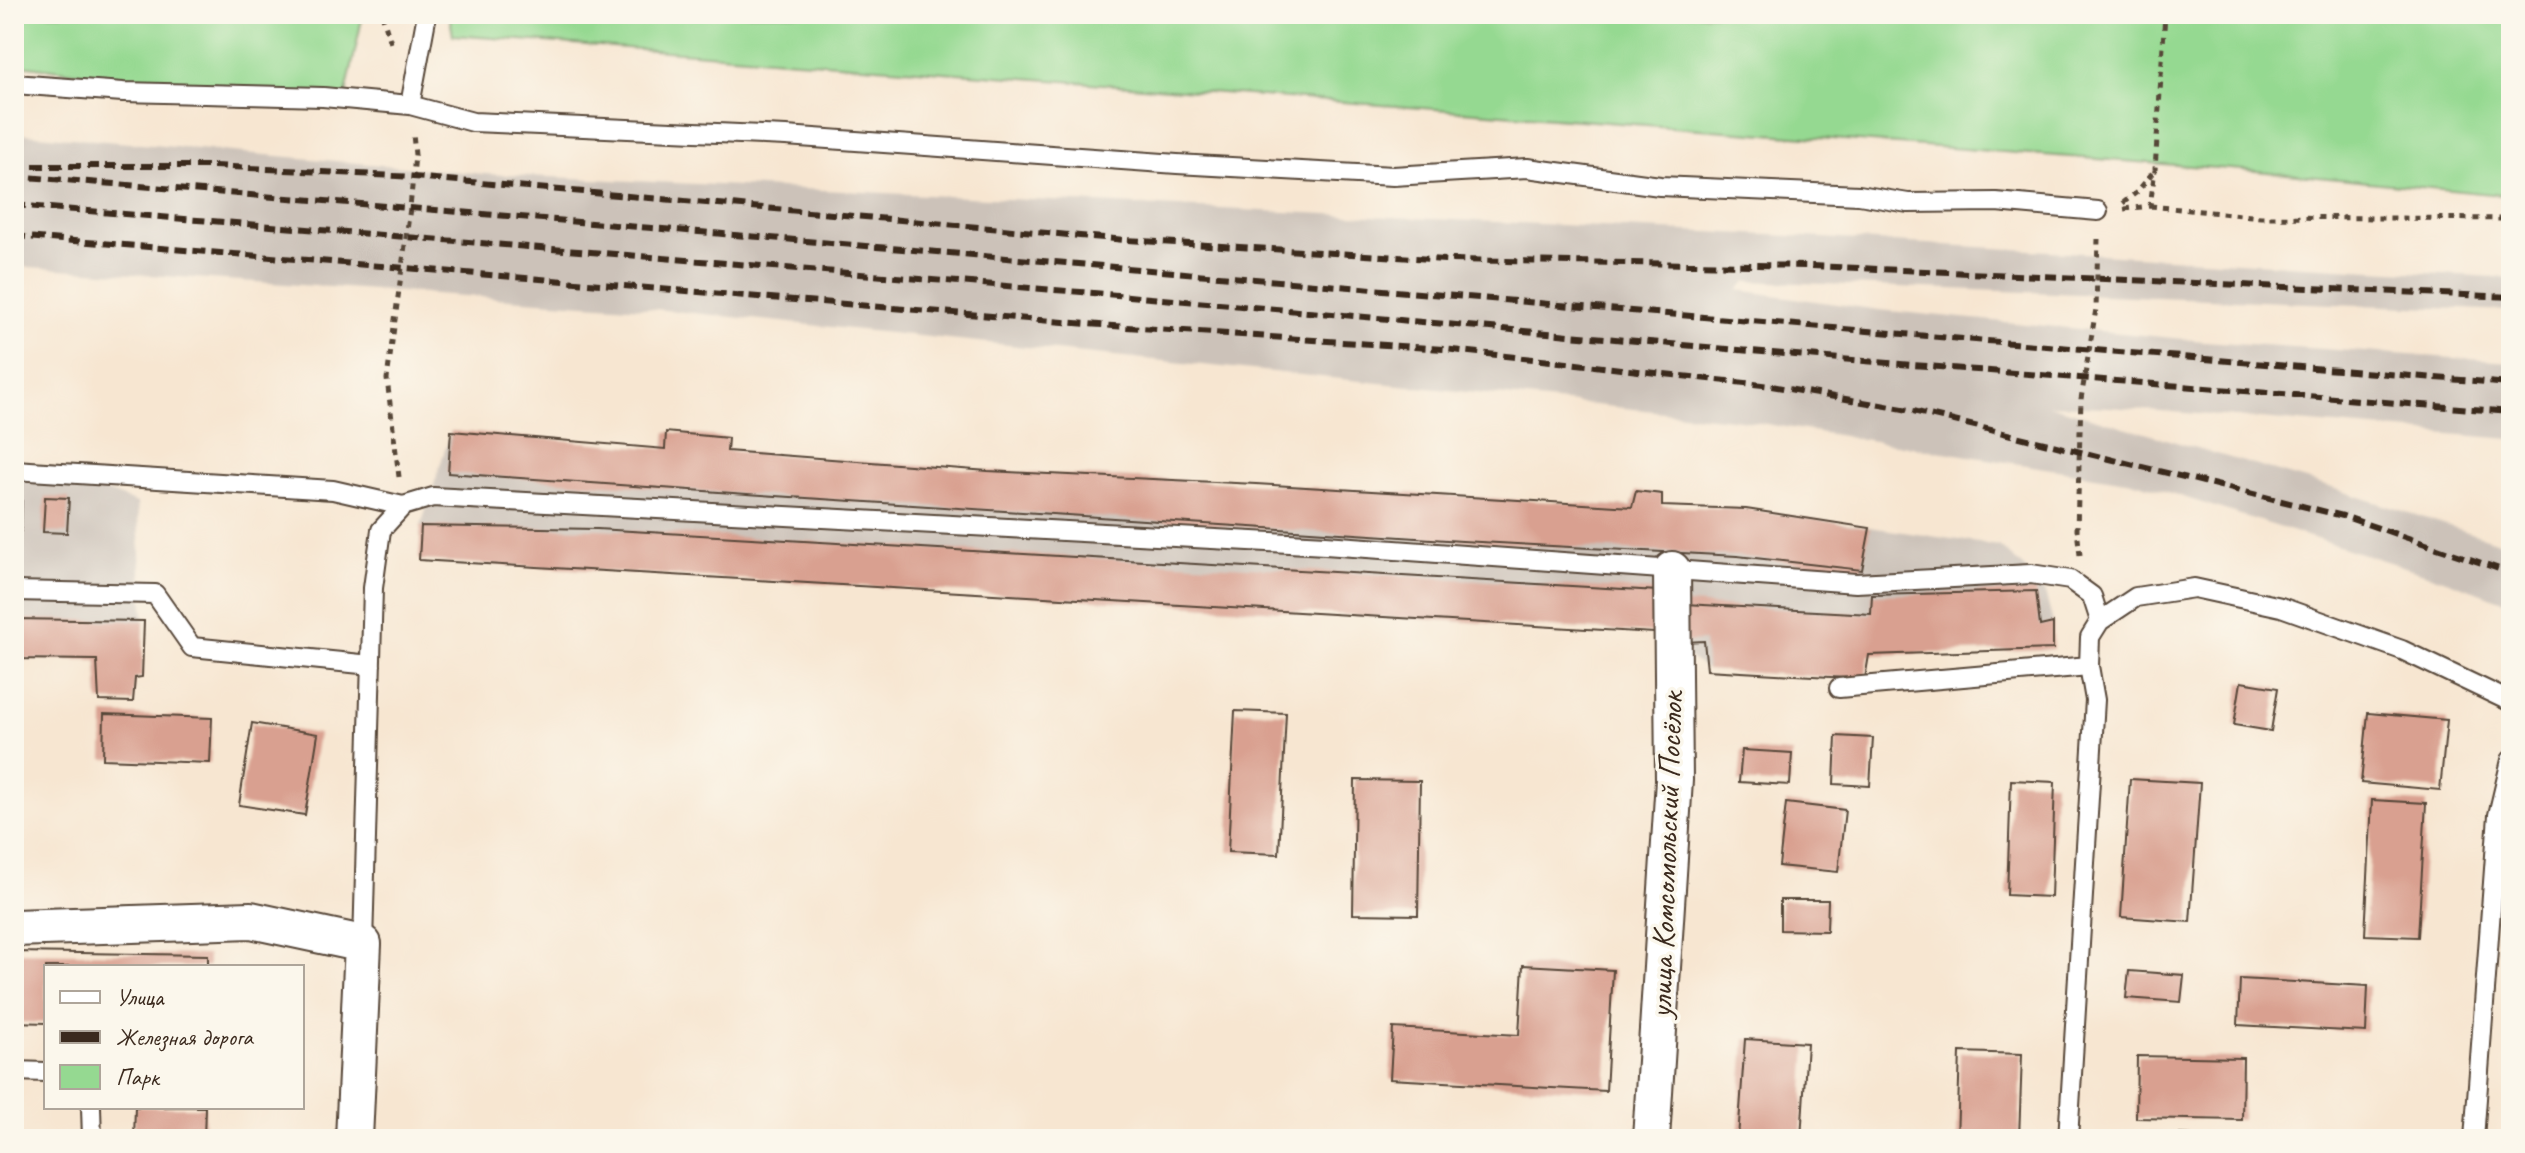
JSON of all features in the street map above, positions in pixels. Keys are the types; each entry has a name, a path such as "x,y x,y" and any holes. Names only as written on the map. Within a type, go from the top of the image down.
{"street":[{"name":"улица Комсомольский Посёлок","path":"1651,1139 1674,780 1672,570"},
{"path":"14,928 251,920 363,944 354,1139"}],"lane":[{"path":"410,105 427,14"},
{"path":"14,84 123,92 323,97 410,105 473,122 786,136 1393,176 1527,168 1660,186 1859,195 1908,203 1996,202 2098,211"},
{"path":"14,470 333,490 403,506 433,497 1325,545 1856,583 2031,574 2070,580 2092,596 2100,621"},
{"path":"363,944 373,588 381,530 403,506"},
{"path":"2068,1139 2095,700 2089,666 2090,637 2100,621 2136,597 2194,588 2281,607 2402,650 2511,702"},
{"path":"14,591 155,594 192,647 371,665"},
{"path":"1839,688 2089,666"},
{"path":"2474,1139 2498,815 2511,760"},
{"path":"14,1071 44,1072"},
{"path":"91,1109 92,1139"}],"path":[{"path":"2150,206 2165,14"},
{"path":"403,506 387,379 415,155 410,105"},
{"path":"2155,170 2137,192 2114,209 2150,206 2261,217 2511,219"},
{"path":"2092,596 2082,570 2077,530 2081,399 2096,309 2098,211"}],"shaded area":[{"path":"14,133 485,174 1789,236 2511,278 2511,311 1747,281 1738,290 1879,310 2204,341 2511,362 2511,439 2110,407 2049,405 2326,486 2511,546 2511,604 2449,581 2139,483 1741,420 645,308 14,266"},
{"path":"451,431 664,449 666,432 728,438 727,451 988,471 1631,507 1636,491 1662,494 1662,506 1746,509 1999,546 2043,585 2053,623 2053,649 1869,655 1865,679 1707,670 1654,633 419,560 421,526"},
{"path":"14,457 137,503 144,621 142,677 135,678 133,702 99,701 97,660 14,659"}],"green space":[{"path":"14,14 363,14 343,108 14,64"},
{"path":"449,14 2511,14 2511,196 2256,171 453,35"}],"building":[{"path":"451,431 665,449 666,432 728,438 727,451 988,471 1632,507 1636,491 1662,494 1662,506 1746,509 1870,528 1862,570 1737,556 747,494 448,473"},
{"path":"14,491 22,491 21,531 14,531"},
{"path":"45,497 69,498 67,533 43,532"},
{"path":"421,526 597,529 1658,591 1654,633 419,560"},
{"path":"2036,591 2040,626 2053,623 2053,649 1869,655 1865,679 1707,670 1704,641 1685,642 1685,604 1871,614 1872,595"},
{"path":"14,619 144,621 142,677 135,678 133,702 99,701 97,660 14,659"},
{"path":"2241,682 2278,688 2271,731 2234,725"},
{"path":"1235,711 1286,713 1279,854 1228,852"},
{"path":"2368,713 2447,720 2440,790 2361,783"},
{"path":"104,714 212,718 210,763 103,759"},
{"path":"252,723 318,734 305,815 239,805"},
{"path":"1836,736 1873,738 1870,786 1834,784"},
{"path":"1742,750 1792,753 1790,785 1739,782"},
{"path":"2130,779 2200,783 2190,922 2121,917"},
{"path":"1355,780 1420,781 1418,915 1353,914"},
{"path":"2011,780 2055,782 2051,897 2007,895"},
{"path":"2372,800 2426,803 2418,937 2365,935"},
{"path":"1786,803 1845,810 1838,872 1779,866"},
{"path":"1780,900 1828,900 1827,931 1780,930"},
{"path":"14,952 208,955 208,965 44,965 44,1023 14,1022"},
{"path":"1523,965 1613,970 1606,1091 1390,1079 1393,1028 1519,1035"},
{"path":"2129,971 2184,975 2181,1002 2126,998"},
{"path":"2240,979 2368,986 2366,1032 2238,1025"},
{"path":"1745,1039 1807,1043 1801,1139 1738,1139"},
{"path":"1960,1052 2022,1054 2019,1139 1957,1139"},
{"path":"2137,1056 2243,1058 2242,1120 2136,1118"},
{"path":"135,1109 205,1109 204,1139 134,1139"},
{"path":"2124,1132 2215,1136 2215,1139 2124,1139"},
{"path":"2412,1132 2449,1134 2449,1139 2411,1139"}],"railway":[{"path":"15,166 214,166 413,177 1126,240 1447,260 1812,266 2511,297"},
{"path":"14,176 2511,384"},
{"path":"14,205 1117,295 1875,362 2511,412"},
{"path":"14,236 1113,326 1444,349 1771,386 1909,410 2343,516 2511,573"}]}
